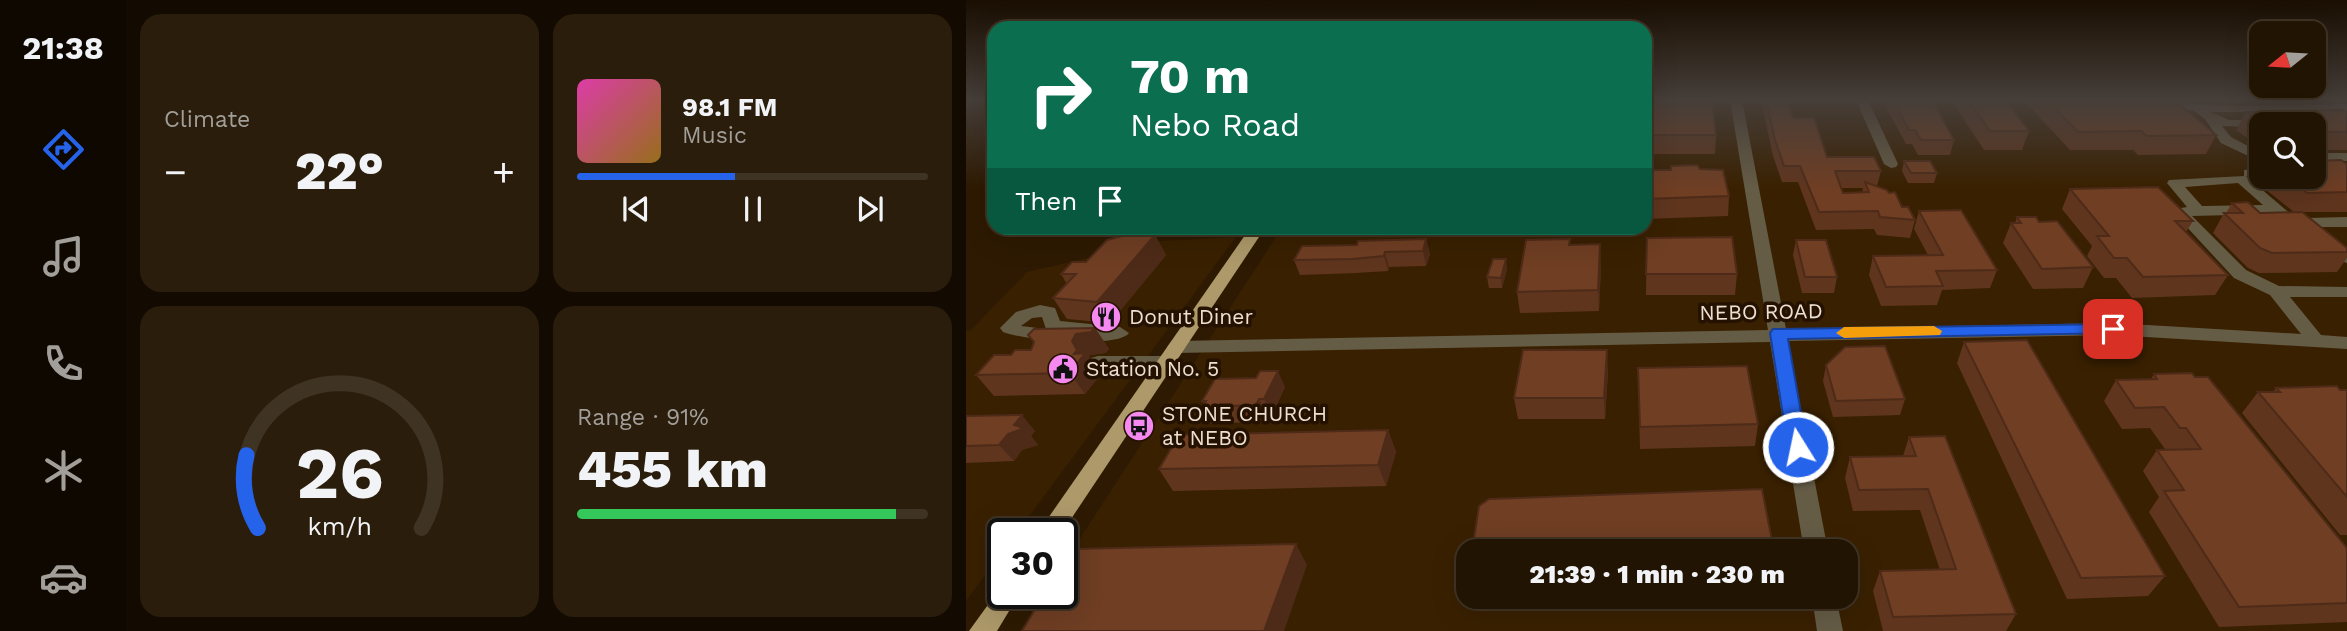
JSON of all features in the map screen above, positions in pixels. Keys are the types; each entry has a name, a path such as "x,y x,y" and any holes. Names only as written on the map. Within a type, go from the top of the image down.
{"main road":[{"path":"1059,518 1252,235"},
{"path":"982,631 997,609"}],"street":[{"path":"1741,129 1814,539"},
{"path":"1875,129 1891,164"},
{"path":"2218,129 2226,140 2249,152"},
{"path":"2326,157 2347,157"},
{"path":"2198,211 2174,183 2241,179 2347,268"},
{"path":"2277,209 2180,212 2240,274 2276,291 2347,292"},
{"path":"2347,222 2307,223 2339,244 2347,258"},
{"path":"2276,291 2315,340"},
{"path":"1040,311 1049,312 1053,326 1119,333 1037,334 1016,332 1009,328 1014,320 1026,313 1040,311"},
{"name":"NEBO ROAD","path":"1098,363 1171,355 1778,333 2113,329 2347,342"},
{"path":"1826,609 1830,631"}],"shaded area":[{"path":"1652,129 2249,129 2249,189 2326,189 2326,129 2347,129 2347,631 1020,631 1034,609 1078,609 1078,541 1277,235 1652,235"},
{"path":"1236,237 1028,518 987,518 987,573 966,601 966,331 970,331 1027,272 1161,241"}],"building":[{"path":"1652,129 1715,129 1716,135 1652,135"},
{"path":"1773,129 1818,129 1827,157 1874,157 1881,171 1835,171 1843,193 1869,192 1865,182 1889,193 1895,192 1902,207 1908,207 1915,220 1880,217 1878,211 1819,212 1800,166 1784,166"},
{"path":"1948,129 1954,140 1921,140 1915,130 1909,130"},
{"path":"1989,129 2029,131 1990,131"},
{"path":"2076,129 2209,129 2216,135 2147,136 2141,131 2078,132"},
{"path":"2326,129 2347,129 2347,132 2326,132"},
{"path":"2341,160 2347,164 2347,192 2307,193 2302,189 2326,189 2326,161"},
{"path":"1904,161 1930,161 1937,173 1911,173"},
{"path":"1697,165 1700,169 1723,170 1729,196 1652,199 1652,170 1671,170 1671,166"},
{"path":"2158,187 2193,221 2175,221 2228,275 2143,277 2127,258 2114,258 2097,236 2109,236 2070,189"},
{"path":"2248,202 2260,213 2302,212 2347,248 2347,252 2272,253 2260,248 2224,213 2243,213 2232,203"},
{"path":"1961,210 1997,270 1936,271 1943,286 1886,287 1873,256 1943,255 1919,211"},
{"path":"2017,217 2036,217 2039,222 2057,221 2093,267 2042,269 2011,223 2021,223"},
{"path":"1126,235 1155,235 1097,302 1053,298 1076,274 1061,274 1072,262 1086,262 1107,240"},
{"path":"1732,237 1737,274 1646,274 1647,238"},
{"path":"1426,239 1423,251 1385,252 1384,256 1352,259 1294,260 1302,246 1357,245 1358,241"},
{"path":"1570,239 1569,245 1600,244 1598,290 1517,292 1526,240"},
{"path":"1796,240 1826,240 1837,277 1805,277"},
{"path":"1493,259 1506,259 1501,278 1487,277"},
{"path":"1095,328 1091,332 1076,334 1072,341 1077,350 1074,354 1085,353 1070,373 976,375 994,355 1011,355 1015,350 1031,350 1034,342 1028,335 1034,329"},
{"path":"2027,340 2165,576 2081,578 1964,342"},
{"path":"1885,346 1905,399 1836,401 1826,365 1845,347"},
{"path":"1523,350 1607,350 1604,398 1514,398"},
{"path":"1747,366 1758,424 1640,427 1638,368"},
{"path":"1260,371 1278,371 1264,399 1259,399 1256,405 1202,407 1206,401 1202,401 1215,379 1256,378"},
{"path":"2192,373 2195,377 2208,377 2347,548 2347,603 2239,607 2164,491 2184,490 2157,450 2201,449 2186,428 2180,428 2164,407 2135,408 2116,380 2157,379 2154,374"},
{"path":"2337,386 2340,390 2347,390 2347,497 2258,392 2280,392 2276,388"},
{"path":"1022,415 1014,425 1024,428 1008,434 999,445 966,446 966,416"},
{"path":"1388,430 1378,465 1159,469 1179,435"},
{"path":"1945,436 2016,614 1893,617 1880,571 1956,569 1928,489 1859,490 1850,457 1916,456 1909,437"},
{"path":"1762,489 1772,539 1474,539 1479,506 1489,499"},
{"path":"1296,544 1264,631 1022,631 1035,609 1078,609 1078,549"}],"slow traffic":[{"path":"1844,333 1934,331"}],"place":[{"name":"Donut Diner","path":"1106,317"},
{"name":"Station No. 5","path":"1063,369"},
{"name":"STONE CHURCH at NEBO","path":"1139,426"}],"route":[{"path":"1798,447 1778,333 2113,329"}]}
